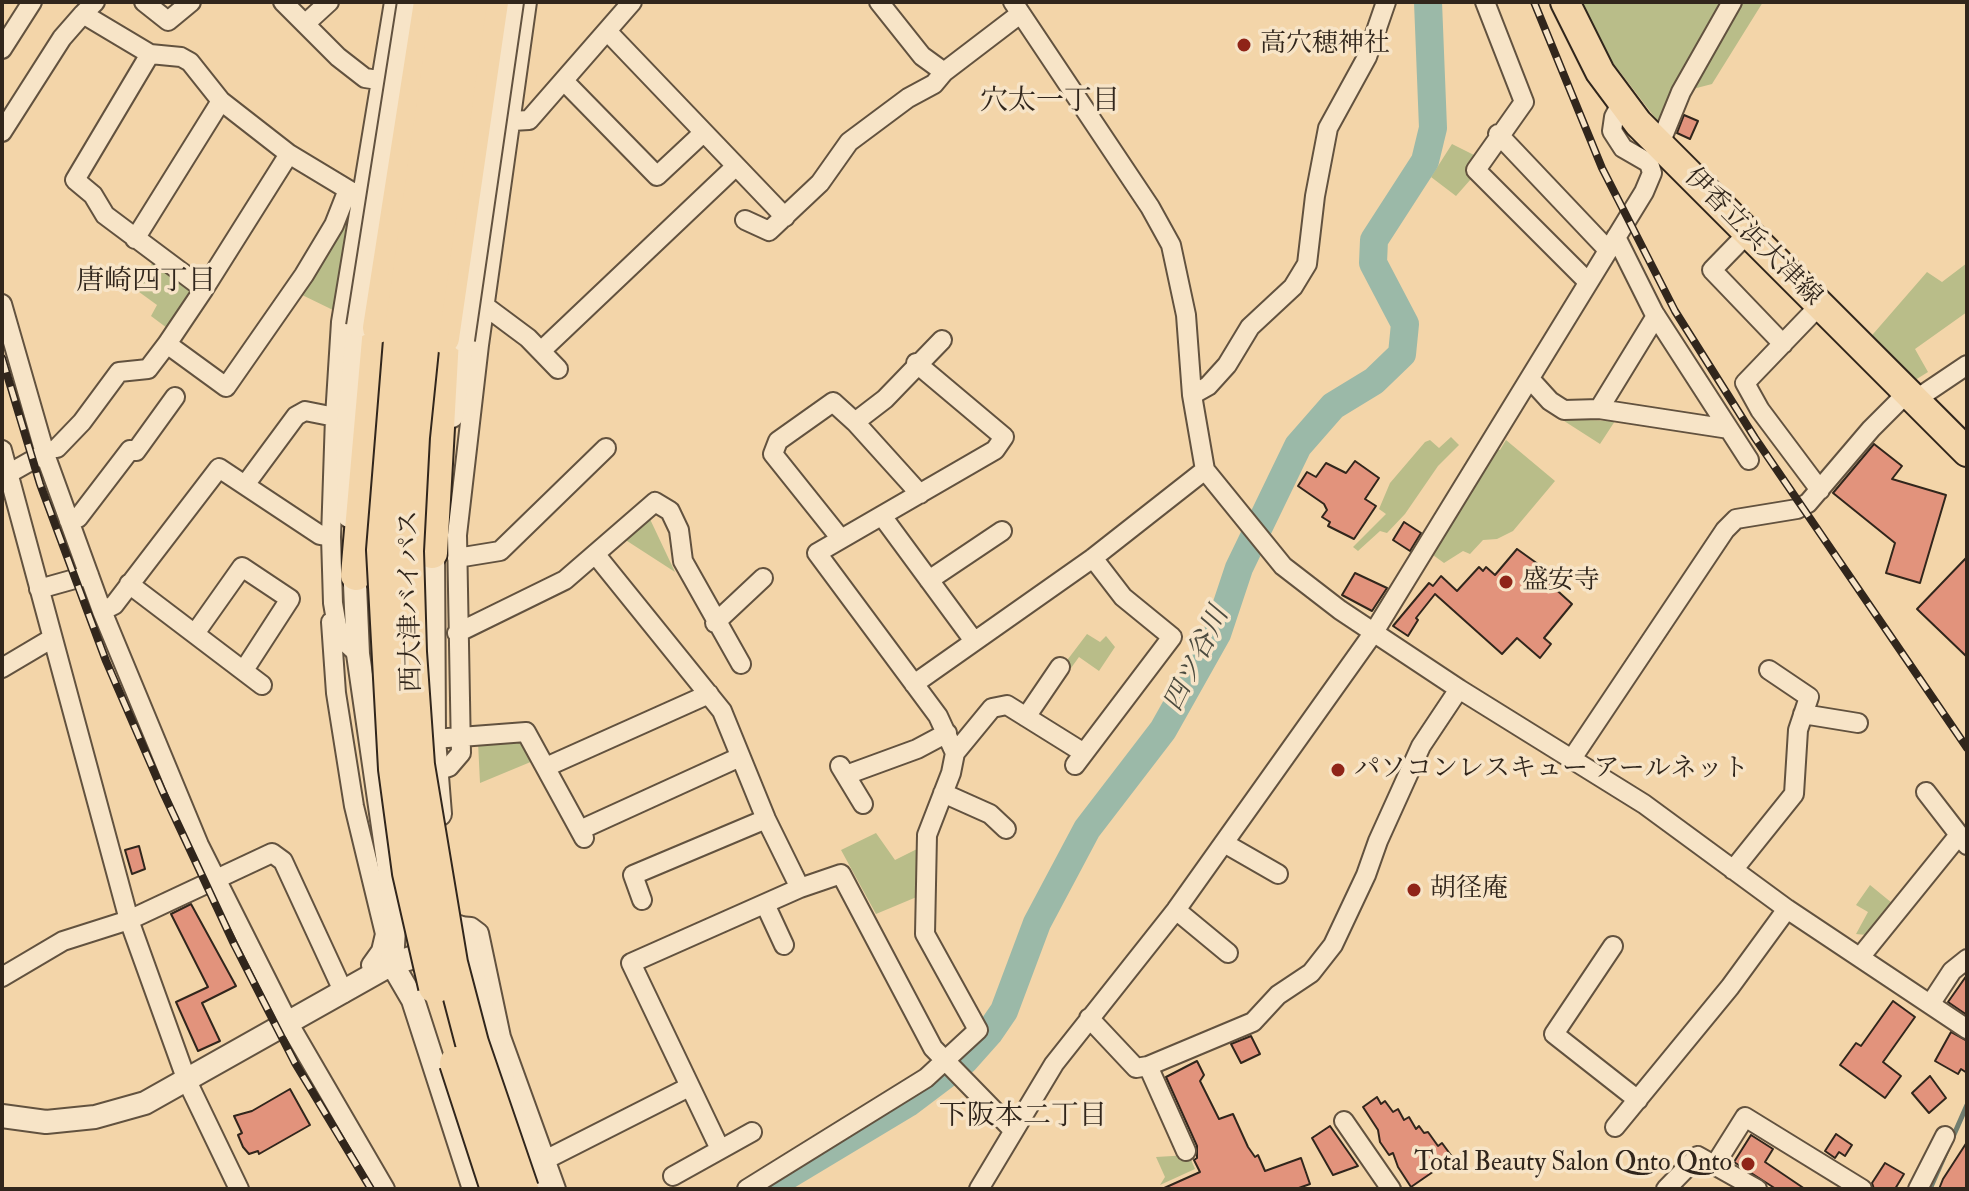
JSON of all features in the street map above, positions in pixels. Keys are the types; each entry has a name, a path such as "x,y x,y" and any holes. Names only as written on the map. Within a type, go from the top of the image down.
{"highway":[{"path":"356,575 368,327 429,2"},
{"name":"西大津バイパス","path":"447,2 390,436 383,550 386,657 395,769 409,873 434,983 497,1189"},
{"name":"西大津バイパス","path":"471,2 424,330 413,437 407,551 410,652 418,765 451,963 472,1043 522,1189"},
{"path":"444,555 453,339 493,2"}],"main road":[{"name":"伊香立浜大津線","path":"1565,2 1600,72 1659,146 1967,452"}],"street":[{"path":"2,49 32,2"},
{"path":"144,2 168,21 191,2"},
{"path":"283,2 365,78 378,80"},
{"path":"305,24 329,2"},
{"path":"358,654 337,626 333,603 331,537 335,417 353,194 394,2"},
{"path":"368,327 409,2"},
{"path":"453,339 512,2"},
{"path":"527,2 485,306 444,555 434,739 442,838 460,934 517,1129 540,1189"},
{"path":"512,121 529,120 632,2"},
{"path":"879,2 922,56 944,72"},
{"path":"1192,395 1208,386 1227,365 1250,327 1293,287 1307,264 1317,181 1328,128 1367,57 1386,2"},
{"path":"1485,2 1524,102 1498,134 1476,170 1587,281"},
{"path":"1659,146 1681,92 1732,2"},
{"path":"2,132 62,38 89,8 150,54 181,57 190,62 221,101 289,154 353,194 498,216"},
{"path":"745,220 769,231 820,183 849,142 908,98 934,84 1017,8 1150,207 1171,245 1186,315 1192,395 1205,470 1283,566 1459,689 1644,804 1787,909 1967,1029"},
{"path":"607,31 785,217"},
{"path":"150,54 75,180 93,195 105,215 204,289"},
{"path":"564,81 657,176 703,133"},
{"path":"135,239 221,101"},
{"path":"979,1189 1054,1064 1176,910 1374,632 1644,192 1652,173 1649,163 1615,141 1614,117 1622,102"},
{"path":"1498,134 1612,243 1749,460"},
{"path":"8,474 51,450 119,372 148,369 204,289 289,154"},
{"path":"541,351 629,253 659,240 735,167"},
{"path":"167,344 226,387 304,275 353,194"},
{"path":"1746,235 1712,270 1783,344"},
{"path":"2,304 8,354 51,450 69,521 127,677 216,879 289,1024 385,1189"},
{"path":"485,306 541,351 558,369"},
{"path":"1819,306 1745,383 1760,410 1820,490"},
{"path":"1599,409 1656,316"},
{"path":"855,422 885,399 916,363 942,340"},
{"path":"916,363 1004,437 995,450 817,553 914,684 947,733 955,753"},
{"path":"1571,760 1725,530 1736,519 1802,507 1871,429 1911,397 1967,365"},
{"path":"1530,379 1550,401 1564,410 1599,409 1729,429"},
{"path":"69,521 78,518 130,450 136,451 175,397"},
{"path":"841,539 773,454 778,441 833,402 920,494"},
{"path":"245,485 296,416 305,411 335,417"},
{"path":"444,555 500,551 606,448"},
{"path":"2,450 129,920 187,1081 239,1189"},
{"path":"102,611 114,605 219,468 320,535 331,537"},
{"path":"914,684 1093,558 1205,470"},
{"path":"457,633 565,580 655,502 670,511 679,530 683,561 715,623 741,664"},
{"path":"882,516 974,641"},
{"path":"929,580 1002,531"},
{"path":"436,771 449,767 461,753 457,633 444,555"},
{"path":"596,555 722,711 766,819 800,888"},
{"path":"747,1189 951,1065 978,1030 925,934 927,835 955,753 992,708 1007,705 1080,759 1172,637 1123,597 1093,558"},
{"path":"196,632 242,567 290,599 244,670"},
{"path":"39,589 89,575"},
{"path":"356,575 358,654 395,910 384,969"},
{"path":"715,623 763,578"},
{"path":"129,584 262,685"},
{"path":"333,603 330,627 336,693 354,806 385,934 381,951 371,965 384,969 413,1000 474,1189"},
{"path":"2,668 51,639"},
{"path":"1026,717 1060,667"},
{"path":"1733,870 1794,794 1795,748 1809,697 1769,670"},
{"path":"1089,1018 1136,1068 1148,1066 1253,1022 1278,995 1322,962 1366,875 1421,746 1459,689"},
{"path":"546,767 709,694"},
{"path":"1803,714 1858,723"},
{"path":"434,739 461,734 526,732 582,834 740,757"},
{"path":"863,804 843,770 917,749 947,733"},
{"path":"943,793 990,814 1006,829"},
{"path":"1861,956 1963,840 1925,793"},
{"path":"642,900 633,875 766,819"},
{"path":"1224,843 1278,874"},
{"path":"2,977 63,941 129,920 272,853 283,861 344,993"},
{"path":"720,1149 631,963 800,888 841,874 933,1048 1013,1130"},
{"path":"765,904 784,945"},
{"path":"1615,1127 1787,909"},
{"path":"1176,910 1228,953"},
{"path":"2,1116 46,1122 95,1117 145,1103 384,969 471,927 479,933 501,1037 556,1189"},
{"path":"1613,946 1554,1034 1638,1100"},
{"path":"1931,1003 1952,971 1967,959"},
{"path":"1148,1066 1186,1151"},
{"path":"545,1160 689,1087"},
{"path":"1716,1163 1745,1117 1862,1189"},
{"path":"1344,1121 1391,1189"},
{"path":"673,1176 752,1132"},
{"path":"1918,1189 1945,1136"},
{"path":"1677,1185 1698,1156 1716,1163 1757,1189"}],"green space":[{"path":"1578,2 1724,2 1659,123 1604,51"},
{"path":"1737,2 1763,2 1712,84 1689,90"},
{"path":"1452,144 1478,157 1466,174 1471,179 1456,196 1431,177"},
{"path":"350,203 333,310 298,293"},
{"path":"153,262 193,289 167,328 151,316 157,305 135,289"},
{"path":"1967,263 1967,312 1915,349 1928,372 1912,382 1867,341 1927,272 1942,282"},
{"path":"1561,419 1615,421 1600,444"},
{"path":"1451,437 1459,445 1438,466 1405,514 1387,533 1380,531 1358,551 1353,547 1386,514 1379,509 1390,483 1425,442 1430,440 1439,448"},
{"path":"1506,440 1555,481 1513,531 1497,539 1483,540 1470,554 1463,551 1444,563 1433,555 1496,448 1500,450"},
{"path":"649,517 675,572 624,539"},
{"path":"1087,634 1100,642 1106,636 1115,647 1099,671 1079,657 1071,668 1065,663"},
{"path":"523,736 533,761 480,783 478,742"},
{"path":"876,833 895,860 917,849 919,896 876,914 841,850"},
{"path":"1870,885 1892,903 1866,935 1856,934 1868,912 1856,905"},
{"path":"1189,1155 1195,1169 1160,1185 1165,1177 1156,1157"}],"building":[{"path":"1684,115 1698,121 1690,139 1677,133"},
{"path":"1874,444 1902,466 1892,479 1946,495 1920,583 1886,573 1895,543 1833,493"},
{"path":"1355,461 1379,478 1365,499 1376,506 1354,539 1328,526 1330,522 1322,517 1327,510 1324,504 1298,486 1307,472 1316,477 1326,463 1346,473"},
{"path":"1404,522 1421,533 1410,551 1393,540"},
{"path":"1517,549 1556,577 1550,584 1572,604 1544,638 1551,644 1540,658 1517,638 1502,654 1435,594 1416,618 1418,620 1408,636 1393,626 1429,583 1433,586 1441,576 1457,591 1479,567 1483,571 1486,567 1495,575"},
{"path":"1967,557 1967,657 1917,609"},
{"path":"1355,573 1387,588 1372,611 1342,595"},
{"path":"139,846 145,869 132,874 125,850"},
{"path":"191,904 236,986 202,1003 220,1041 198,1051 176,1002 208,987 171,914"},
{"path":"1967,975 1967,1015 1948,1002"},
{"path":"1893,1001 1915,1017 1883,1062 1901,1076 1885,1098 1840,1065 1856,1043 1861,1046"},
{"path":"1951,1032 1967,1041 1967,1073 1961,1069 1958,1074 1935,1061"},
{"path":"1251,1036 1260,1054 1241,1063 1231,1044"},
{"path":"1197,1061 1204,1075 1200,1081 1219,1119 1233,1114 1248,1147 1255,1157 1258,1155 1265,1171 1301,1158 1310,1184 1296,1189 1162,1189 1200,1172 1194,1160 1197,1158 1197,1146 1166,1077"},
{"path":"1930,1076 1946,1098 1929,1113 1912,1093"},
{"path":"290,1089 310,1125 259,1154 258,1151 249,1154 238,1135 242,1133 234,1116 252,1111"},
{"path":"1377,1097 1381,1104 1385,1101 1393,1112 1398,1109 1404,1120 1409,1117 1416,1129 1419,1126 1424,1133 1428,1132 1438,1146 1442,1143 1453,1158 1411,1187 1393,1153 1389,1155 1380,1142 1378,1130 1363,1107"},
{"path":"1330,1126 1358,1166 1333,1175 1312,1138"},
{"path":"1836,1134 1852,1145 1845,1156 1839,1152 1835,1158 1825,1151"},
{"path":"1751,1135 1773,1149 1765,1162 1805,1189 1776,1189 1734,1162"},
{"path":"1967,1142 1967,1189 1939,1189 1943,1179"},
{"path":"1885,1163 1904,1174 1895,1189 1874,1189 1872,1183"}],"waterway":[{"name":"四ツ谷川","path":"765,1189 908,1103 965,1060 989,1033 1004,1011 1037,923 1087,829 1163,730 1217,634 1239,568 1298,446 1333,406 1374,381 1402,354 1405,324 1373,263 1374,240 1425,161 1433,128 1428,2"},
{"path":"1930,1189 1967,1105"}],"railway":[{"path":"1534,2 1602,168 1675,311 1755,438 1967,748"},
{"path":"2,358 40,484 106,661 162,790 234,944 295,1063 371,1189"}],"place":[{"name":"高穴穂神社","path":"1244,45"},
{"name":"盛安寺","path":"1506,582"},
{"name":"パソコンレスキュー アールネット","path":"1338,770"},
{"name":"胡径庵","path":"1414,890"},
{"name":"Total Beauty Salon Qnto Qnto","path":"1748,1164"}],"district":[{"name":"穴太一丁目","path":"1050,103"},
{"name":"唐崎四丁目","path":"146,283"},
{"name":"下阪本二丁目","path":"1023,1118"}]}
